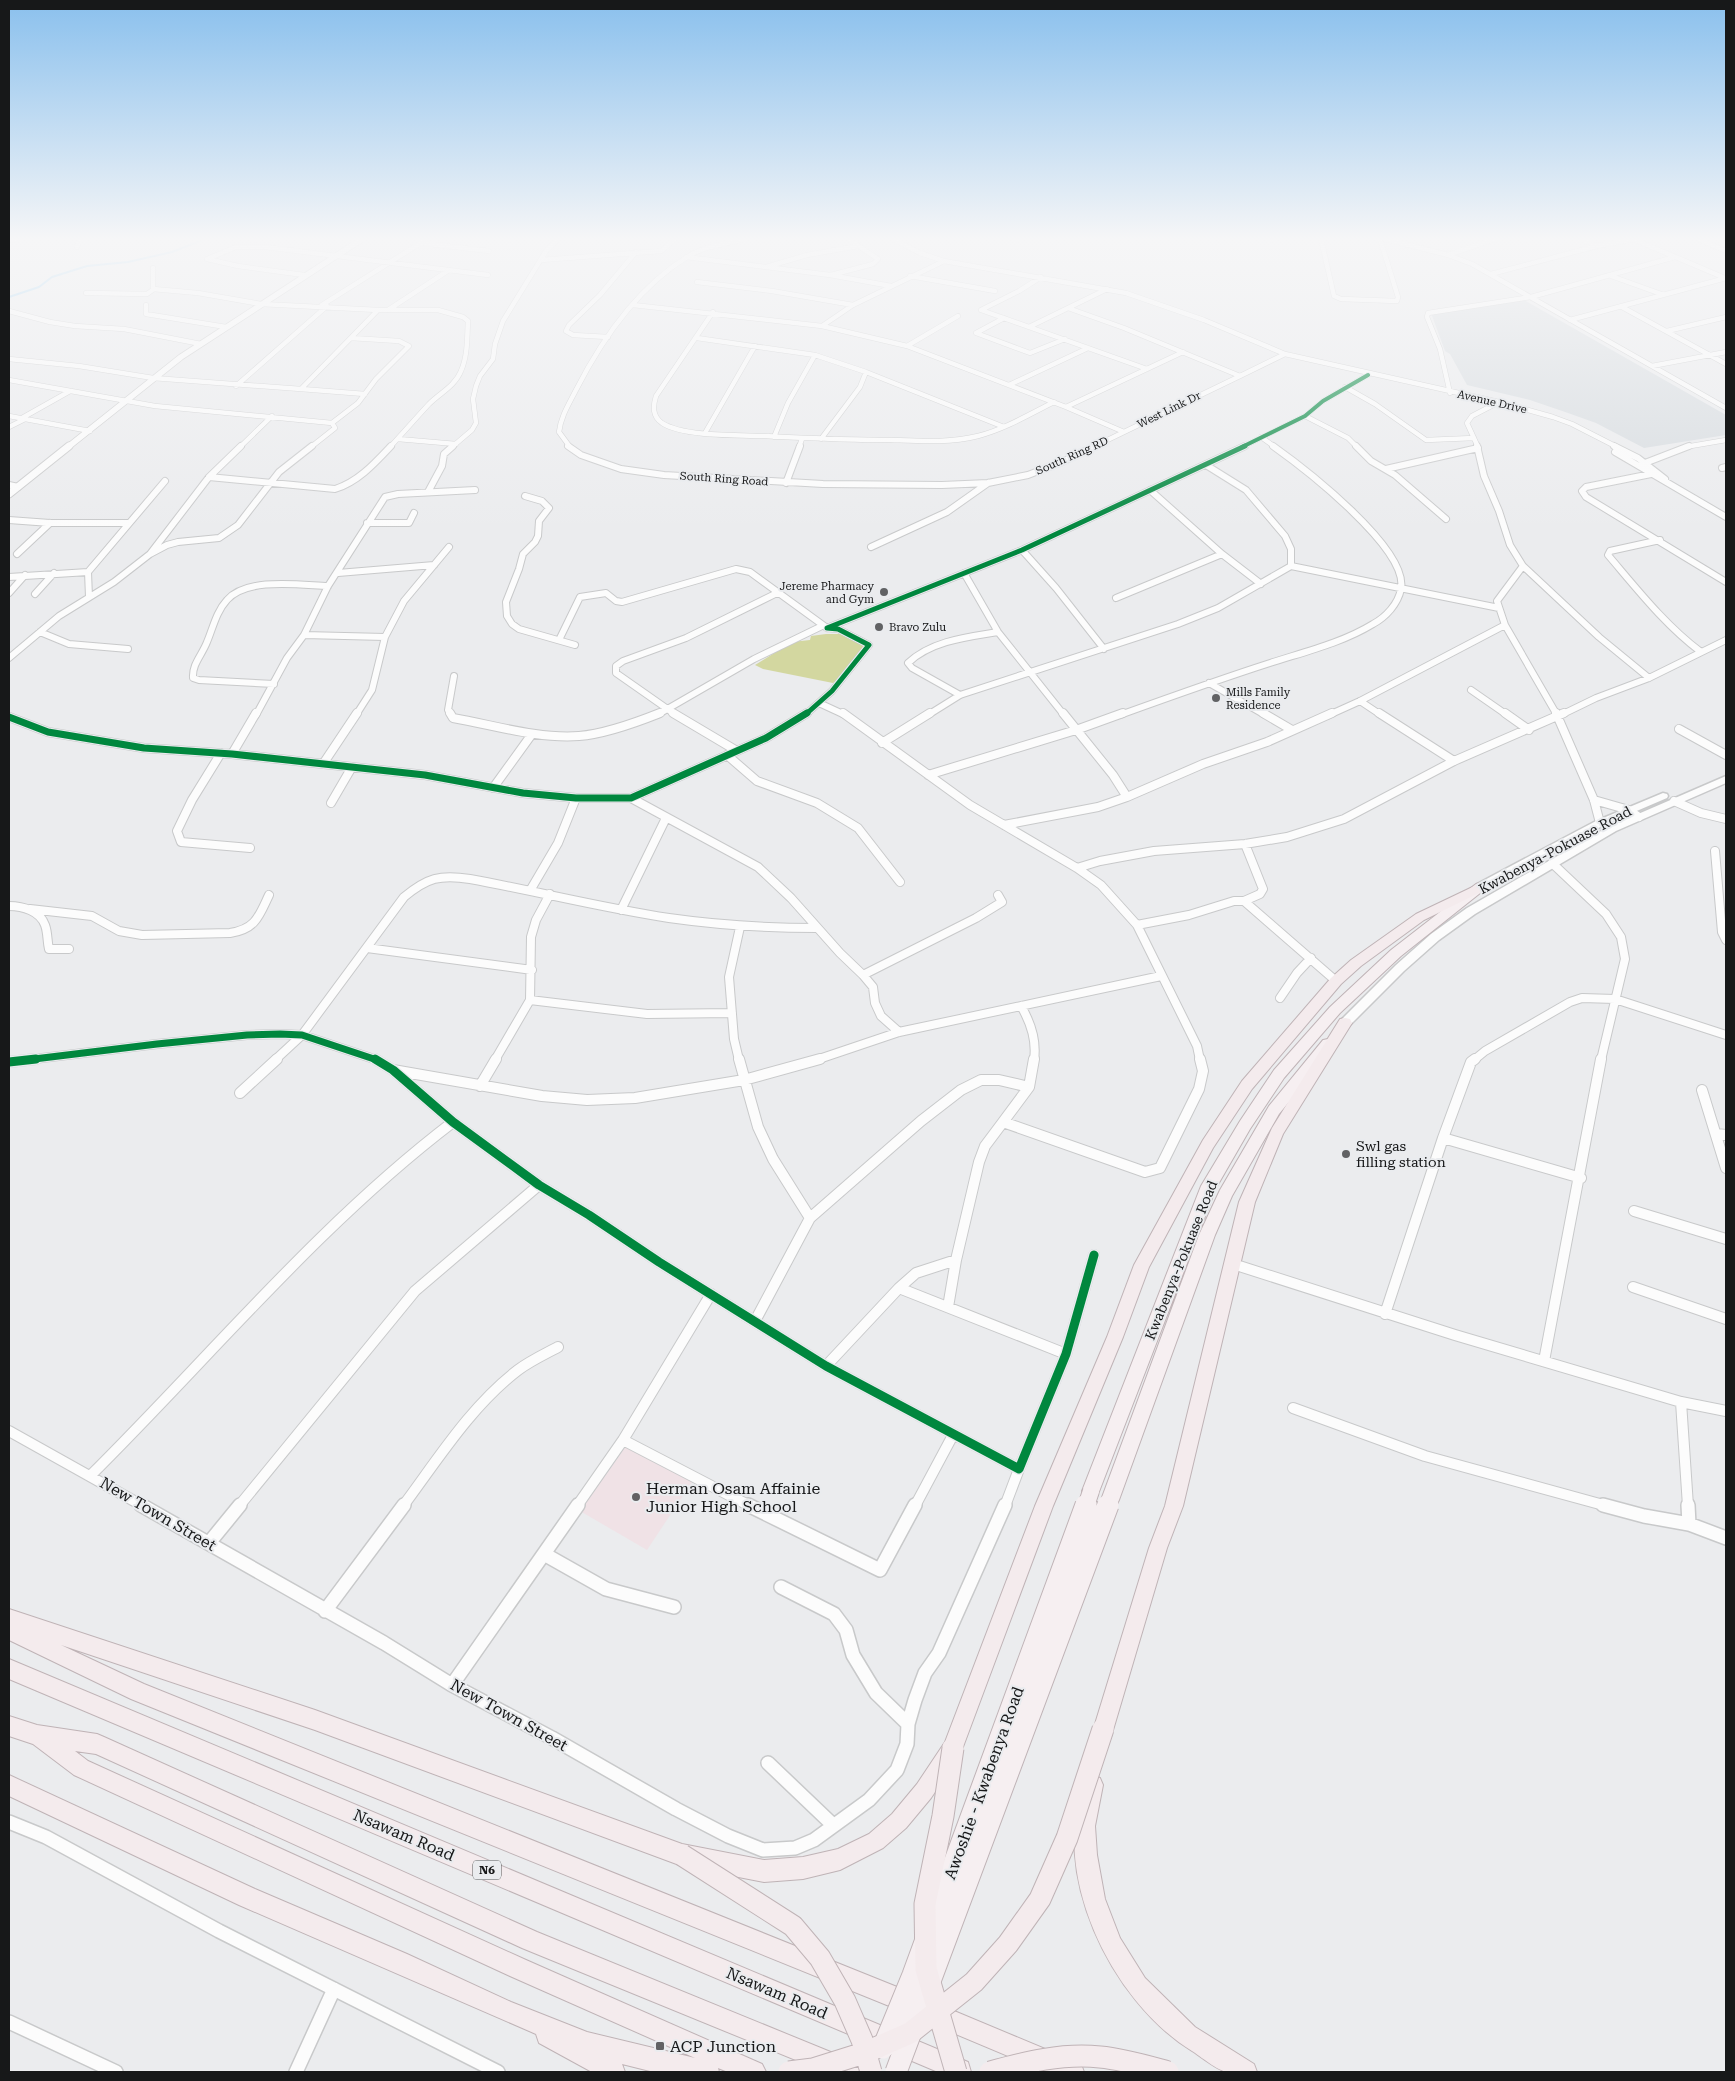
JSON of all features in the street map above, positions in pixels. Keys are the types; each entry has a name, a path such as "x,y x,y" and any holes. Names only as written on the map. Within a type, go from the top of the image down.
{"highway":[{"path":"956,2072 926,1969 925,1904 943,1816 953,1748 1044,1506 1115,1337 1142,1265 1189,1176 1247,1085 1336,981 1356,963 1420,917 1481,887"},
{"path":"789,2072 813,2069 864,2053 910,2033 974,1982 1008,1944 1040,1899 1066,1838 1158,1548 1174,1506 1247,1202 1277,1132 1346,1023"},
{"path":"9,1618 315,1720 682,1855 764,1871 803,1868 840,1859 876,1841 900,1821 924,1791 953,1748"},
{"path":"9,1630 138,1692 911,2003 1073,2072"},
{"name":"Nsawam Road","path":"9,1669 965,2072"},
{"path":"9,1726 37,1735 97,1744 530,1940 852,2072"},
{"path":"1102,1729 1085,1826 1086,1855 1094,1899 1111,1945 1137,1986 1187,2035 1246,2072"},
{"path":"37,1735 81,1768 518,1968 754,2072"},
{"path":"9,1785 247,1897 399,1962 506,2011 587,2043 655,2061 708,2072"},
{"path":"682,1855 793,1926 820,1958 845,2001 862,2040 872,2072"},
{"path":"506,2011 614,2072"},
{"path":"990,2072 1027,2061 1070,2056 1114,2058 1168,2072"}],"main road":[{"name":"Kwabenya-Pokuase Road","path":"1091,1491 1209,1186 1245,1125 1280,1074 1313,1033 1396,952 1481,887 1600,823 1628,810 1726,772"},
{"name":"Kwabenya-Pokuase Road","path":"1110,1500 1225,1194 1274,1110 1346,1023 1400,968 1435,937 1471,911 1552,863 1639,817 1726,779"},
{"name":"Awoshie - Kwabenya Road","path":"872,2072 913,1975 1091,1491"},
{"name":"Awoshie - Kwabenya Road","path":"896,2072 1110,1500"}],"street":[{"path":"158,336 201,344"},
{"path":"9,494 90,431 153,378 213,336"},
{"path":"236,386 293,336"},
{"path":"209,477 343,488 374,463 430,403 459,377 466,358 467,336"},
{"path":"428,492 442,466 444,454 472,430 476,423 473,399 478,380 494,358 498,336"},
{"path":"598,336 608,337"},
{"name":"West Link Dr","path":"865,336 907,346 1054,402 1124,432 1240,376"},
{"path":"907,346 924,336"},
{"path":"985,336 1030,352 1036,352 1064,339"},
{"path":"1056,336 1147,369"},
{"path":"1141,336 1240,376 1286,354"},
{"name":"Avenue Drive","path":"1241,336 1286,354 1368,375 1499,402 1553,417 1595,436"},
{"path":"1435,336 1440,349 1450,392"},
{"path":"1599,336 1726,408"},
{"path":"1676,336 1726,364"},
{"name":"South Ring Road","path":"608,337 580,380 559,425 558,432 568,446 581,455 622,468 664,475 786,483 933,485 988,483"},
{"path":"9,380 155,406 332,423 358,403 376,379 409,346 399,341 351,338 301,388"},
{"path":"1004,427 866,372 815,355 697,338 656,396 653,405 654,414 660,422 675,428 705,433 821,440 952,440 978,436 1004,427 1054,402"},
{"path":"705,433 755,346"},
{"path":"1009,385 1088,348"},
{"path":"1066,407 1183,352"},
{"path":"1652,366 1726,352"},
{"path":"774,438 788,403 815,355"},
{"path":"9,359 79,366 153,378 236,386 301,388 365,394"},
{"path":"821,440 860,387 866,372"},
{"path":"454,676 448,710 452,718 532,734 580,736 609,730 659,714 754,659 824,627 1022,550 1206,465 1305,416 1323,401 1368,375"},
{"path":"1345,388 1376,404 1426,440 1474,438"},
{"path":"9,427 70,391"},
{"path":"1499,402 1468,419 1467,423 1478,448 1484,476 1499,511 1510,546 1523,566 1553,592 1598,637 1648,678"},
{"path":"9,416 90,431"},
{"path":"150,554 209,477 272,416"},
{"path":"1305,416 1342,434 1371,460 1408,486 1446,519"},
{"path":"9,658 59,616 114,582 150,554 167,545 178,542 219,538 238,525 271,482 299,456 335,428 332,423"},
{"name":"South Ring RD","path":"988,483 1028,475 1062,462 1124,432"},
{"path":"1595,436 1645,463 1664,479 1726,517"},
{"path":"1595,436 1611,449 1651,474 1664,479"},
{"path":"928,775 1076,730 1209,683 1328,644 1374,624 1392,609 1401,589 1400,574 1396,562 1378,537 1286,455 1261,437"},
{"path":"398,439 456,444"},
{"path":"786,483 802,439"},
{"path":"1645,463 1662,459 1675,451 1688,447 1726,440"},
{"path":"1386,469 1478,448"},
{"path":"1206,465 1246,490 1285,536 1291,549 1291,566"},
{"path":"1651,474 1586,487 1582,490 1586,497 1660,540 1726,582"},
{"path":"89,597 88,572 165,481"},
{"path":"871,547 946,514 988,483"},
{"path":"9,485 18,487"},
{"path":"232,754 274,684 287,658 304,635 328,586 385,497 398,494 475,490"},
{"path":"1150,490 1222,554 1261,584"},
{"path":"524,496 542,500 547,503 549,508 539,521 538,536 535,542 523,554 523,561 508,596 507,618 516,627 526,632 560,638 576,645"},
{"path":"367,523 409,523 414,513"},
{"path":"9,520 50,523 128,523"},
{"path":"17,554 50,523"},
{"path":"1660,540 1610,551 1608,555 1652,607 1701,652"},
{"path":"323,764 372,690 385,637 404,601 449,547"},
{"path":"1022,550 1056,588 1104,649"},
{"path":"1116,598 1222,554"},
{"path":"338,573 434,565"},
{"path":"882,743 960,695 1178,624 1218,608 1291,566 1500,608"},
{"path":"1523,566 1497,601 1505,626 1558,716 1594,800 1600,823"},
{"path":"9,717 48,732 144,748 232,754 425,775 493,788 576,798 631,798 766,738 819,703 843,678 869,645 838,630 824,627 750,572 736,569 622,602 616,601 606,593 586,596 577,601 560,638"},
{"path":"9,576 88,572"},
{"path":"964,573 998,632 1113,775 1127,798"},
{"path":"35,594 54,574"},
{"path":"9,593 25,576"},
{"path":"274,684 199,680 193,678 192,670 203,652 216,618 227,599 236,592 246,588 263,586 328,586"},
{"path":"736,751 666,709 616,674 616,666 623,661 686,638 777,592"},
{"path":"1004,825 1098,807 1127,798 1203,764 1267,742 1360,701 1505,626"},
{"path":"40,632 69,644 128,649"},
{"path":"960,695 912,668 908,663 912,658 945,643 998,632"},
{"path":"304,635 385,637"},
{"path":"1077,868 1100,861 1154,852 1246,844 1287,837 1344,818 1454,761 1529,730 1596,698 1648,678 1726,640"},
{"path":"1209,683 1292,730"},
{"path":"1471,690 1529,730"},
{"path":"1360,701 1454,761"},
{"path":"819,703 841,712 970,805 1077,868 1101,885 1137,925 1197,1046 1203,1071 1199,1089 1160,1168 1145,1172 1002,1122"},
{"path":"1679,729 1726,755"},
{"path":"493,788 532,734"},
{"path":"221,753 192,800 177,831 178,838 181,842 250,848"},
{"path":"727,755 757,781 817,802 858,828 900,882"},
{"path":"330,803 352,767"},
{"path":"530,889 558,843 576,798"},
{"path":"631,798 758,867 791,898 863,975 873,987 875,1004 881,1016 899,1032"},
{"path":"1594,800 1628,810 1639,817"},
{"path":"1674,801 1701,813 1726,819"},
{"path":"621,910 666,818"},
{"path":"1137,925 1189,915 1234,901 1244,901 1260,894 1263,889 1246,844"},
{"path":"1715,851 1722,932 1726,940"},
{"path":"1544,1361 1581,1178 1603,1050 1625,959 1621,937 1606,914 1552,863"},
{"path":"240,1093 302,1034 404,897 416,886 438,877 456,877 530,889 621,910 740,927 817,928"},
{"path":"480,1086 530,1000 532,984 531,935 550,894"},
{"path":"9,906 92,916 118,931 142,935 230,934 242,932 254,926 269,895"},
{"path":"863,975 976,918 1002,902 998,895"},
{"path":"1244,901 1336,981"},
{"path":"30,909 45,925 49,949 69,949"},
{"path":"740,927 729,977 734,1039 758,1127 773,1159 810,1218"},
{"path":"367,948 532,970"},
{"path":"1280,998 1311,958"},
{"path":"393,1070 542,1096 587,1100 635,1098 744,1080 787,1069 899,1032 1161,976"},
{"path":"1385,1314 1442,1138 1471,1062 1485,1051 1570,1002 1582,998 1615,999 1726,1035"},
{"path":"530,1000 647,1014 732,1013"},
{"path":"948,1307 956,1260 978,1162 985,1146 1029,1087 1035,1051 1034,1037 1030,1022 1021,1006"},
{"path":"9,1062 246,1035 302,1034 372,1057 393,1070 453,1122 538,1185 589,1215 710,1294 826,1366 1018,1469"},
{"path":"755,1321 810,1218 922,1121 961,1090 981,1080 1000,1080 1029,1087"},
{"path":"1702,1090 1726,1168"},
{"path":"90,1476 143,1425 215,1346 342,1216 400,1163 453,1122"},
{"path":"1716,1134 1726,1135"},
{"path":"1442,1138 1581,1178"},
{"path":"209,1543 415,1291 538,1185"},
{"path":"1634,1211 1726,1238"},
{"name":"New Town Street","path":"9,1431 209,1543 452,1685 552,1738 676,1809 728,1836 763,1850 795,1848 814,1840 833,1825 847,1818 869,1800 897,1770 907,1744 908,1724 925,1673 939,1653 1010,1494 1018,1469 1066,1354 1094,1255"},
{"path":"826,1366 899,1288 916,1273 956,1260"},
{"path":"1233,1264 1385,1314 1681,1402 1726,1412"},
{"path":"1633,1287 1726,1319"},
{"path":"899,1288 1066,1354"},
{"path":"452,1685 623,1440 710,1294"},
{"path":"325,1611 468,1419 499,1386 519,1369 558,1347"},
{"path":"1681,1402 1689,1524"},
{"path":"1293,1408 1425,1456 1644,1516 1689,1524 1726,1538"},
{"path":"623,1440 720,1489 768,1516 880,1570 953,1435"},
{"path":"544,1554 606,1589 674,1607"},
{"path":"781,1587 834,1614 846,1630 853,1655 876,1692 908,1724"},
{"path":"768,1763 833,1825"},
{"path":"9,1822 46,1837 219,1931 498,2072"},
{"path":"296,2072 334,1989"},
{"path":"9,2022 116,2072"}],"shaded area":[{"path":"1440,336 1587,336 1726,415 1726,435 1644,448 1596,423 1568,413 1530,400 1467,385 1450,354 1445,351"},
{"name":"Herman Osam Affainie Junior High School","path":"626,1446 692,1482 647,1550 580,1511"}],"green space":[{"path":"845,634 867,645 841,678 833,683 763,669 755,665 792,642 810,640 811,636"}],"cycle path":[{"path":"9,717 48,732 144,748 232,754 425,775 523,793 576,798 631,798 766,738 809,712 832,691 869,645 838,629 827,628 1022,550 1190,473 1305,416 1323,401 1368,375"},
{"path":"9,1062 157,1044 247,1035 280,1034 302,1035 372,1057 393,1070 453,1122 539,1185 589,1215 659,1262 826,1366 1019,1469 1066,1354 1094,1255"}],"place":[{"name":"Jereme Pharmacy and Gym","path":"884,592"},
{"name":"Bravo Zulu","path":"879,627"},
{"name":"Mills Family Residence","path":"1216,698"},
{"name":"Swl gas filling station","path":"1346,1154"},
{"name":"Herman Osam Affainie Junior High School","path":"636,1497"},
{"name":"ACP Junction","path":"660,2046"}]}
